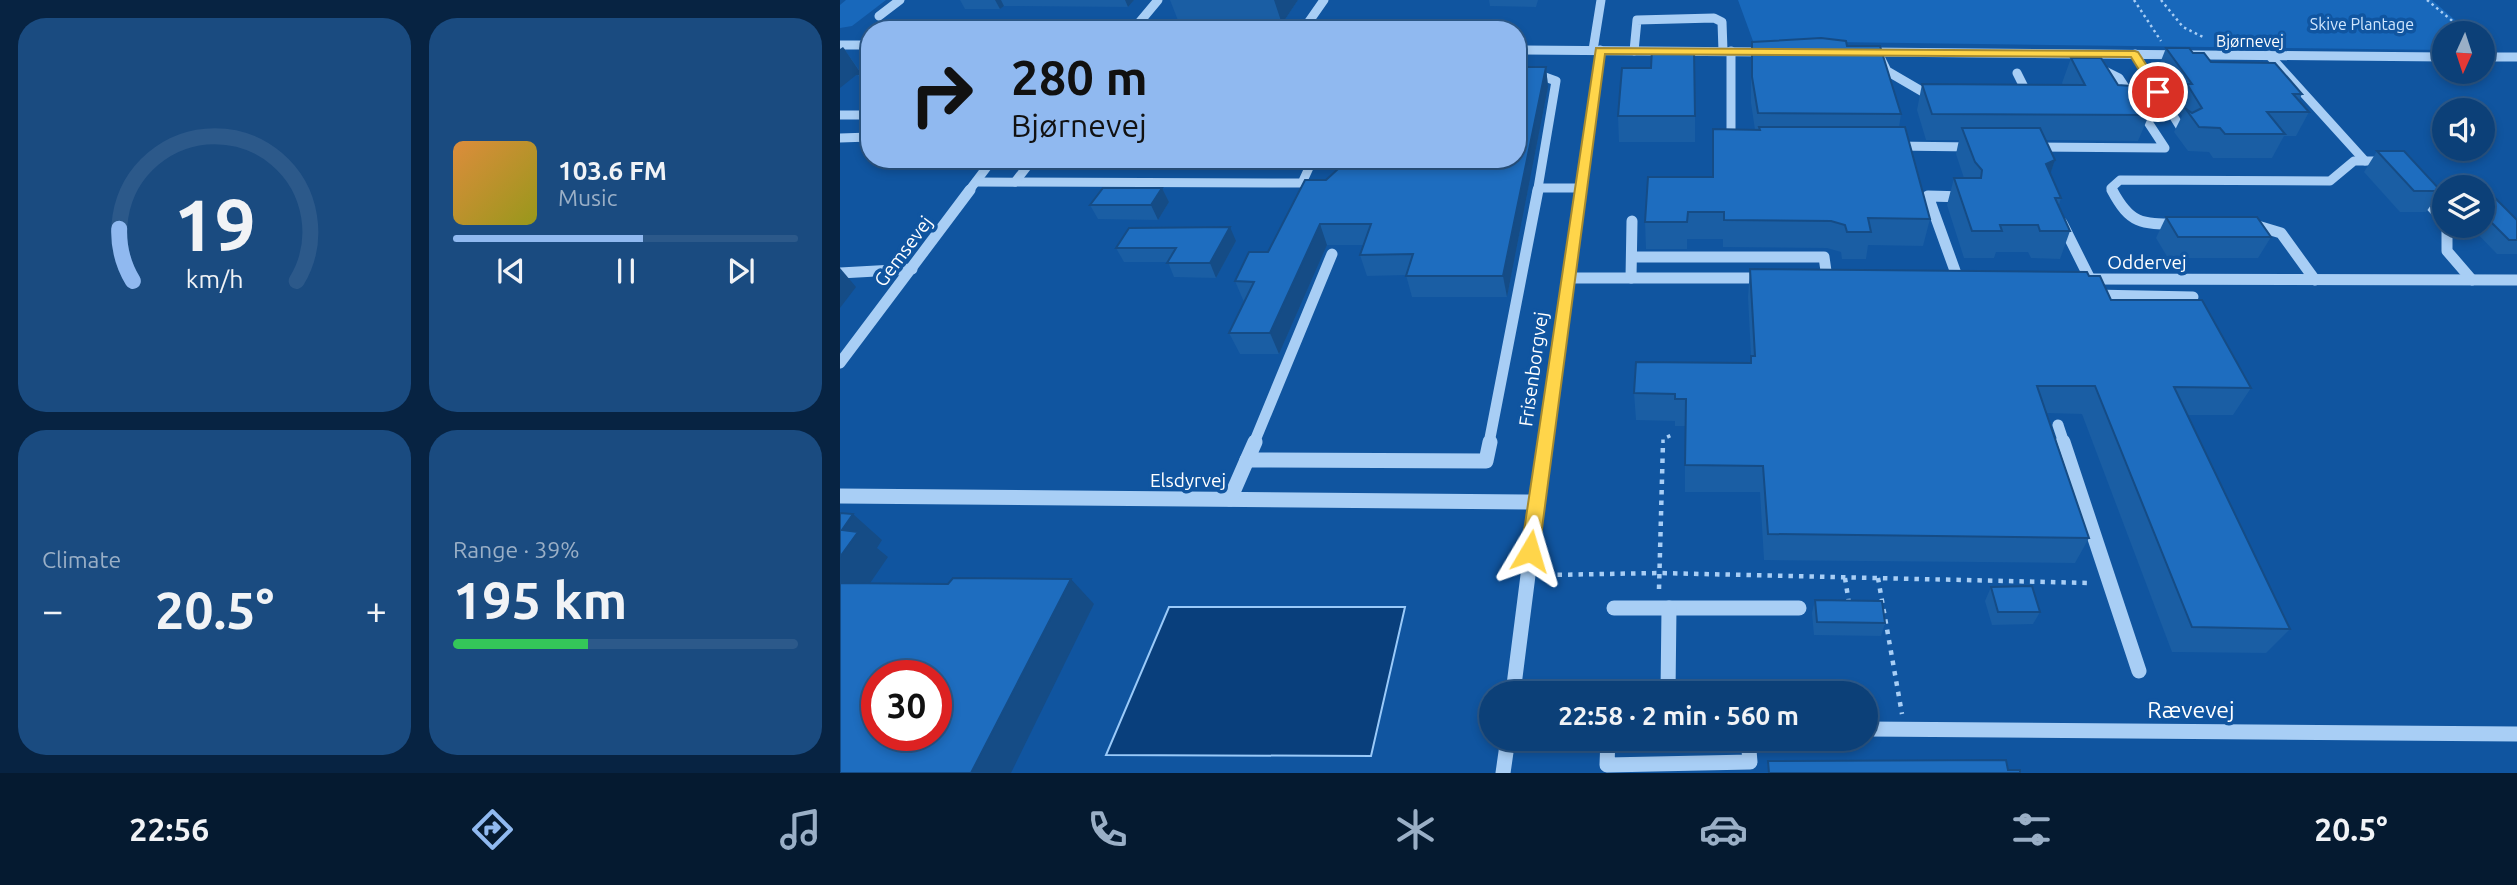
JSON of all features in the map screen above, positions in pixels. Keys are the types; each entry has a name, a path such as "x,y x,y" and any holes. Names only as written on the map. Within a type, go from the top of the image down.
{"street":[{"path":"878,16 900,0"},
{"path":"1140,21 1158,0"},
{"path":"1309,21 1324,0"},
{"path":"1597,50 1601,0"},
{"path":"1634,51 1637,20 1714,18 1722,22 1727,51 1731,135 1753,146"},
{"path":"840,45 861,45"},
{"path":"1526,50 1771,52"},
{"name":"Frisenborgvej","path":"1514,681 1597,50"},
{"name":"Bjørnevej","path":"1860,52 2432,57"},
{"path":"1880,52 1886,71 1936,99 1949,99"},
{"path":"2026,147 2165,148 2119,78 2090,64 2085,54"},
{"path":"2135,54 2182,130"},
{"path":"2269,55 2365,161"},
{"path":"2496,57 2517,57"},
{"path":"2017,73 2030,99 2017,99"},
{"path":"1247,460 1486,461 1556,81 1545,77 1526,77"},
{"path":"840,115 861,115"},
{"path":"840,138 861,137"},
{"path":"1883,146 1987,147"},
{"path":"2190,224 2139,224 2124,213 2110,188 2120,180 2330,181 2354,161 2390,161 2399,171"},
{"name":"Gemsevej","path":"840,363 986,168"},
{"path":"1015,182 1026,168"},
{"path":"976,182 1302,183 1309,168"},
{"path":"1538,188 1580,188"},
{"path":"2417,191 2432,207"},
{"path":"1958,279 1928,196 1966,197"},
{"path":"2054,206 2090,279"},
{"path":"1631,278 1632,221"},
{"path":"2241,224 2254,224 2281,233 2315,280"},
{"path":"2447,238 2447,251 2472,280"},
{"path":"1230,499 1332,254"},
{"path":"1632,257 1824,257 1827,278"},
{"path":"840,273 912,269"},
{"path":"1567,278 1771,278"},
{"path":"1813,278 1840,278"},
{"path":"1945,279 1971,279"},
{"name":"Oddervej","path":"2079,287 2090,279 2517,280"},
{"path":"2079,287 2193,297"},
{"path":"2058,425 2139,671"},
{"name":"Elsdyrvej","path":"840,496 1536,502"},
{"path":"1614,608 1799,608"},
{"path":"1664,608 1667,681"},
{"name":"Rævevej","path":"1878,729 2517,734"},
{"path":"1503,773 1506,751"},
{"path":"1608,751 1607,769 1750,762 1749,751"}],"path":[{"path":"2134,0 2170,54"},
{"path":"2427,0 2452,21"},
{"path":"1664,608 1660,573 1663,439 1674,434"},
{"path":"1527,575 1660,573 2110,583"},
{"path":"1845,578 1850,609"},
{"path":"1878,578 1905,729"},
{"path":"1872,609 1884,609"}],"green space":[{"path":"846,0 886,0 852,26 840,28 840,5"},
{"name":"Skive Plantage","path":"1738,0 2432,0 2456,21 2432,21 2432,50 1753,41"}],"shaded area":[{"path":"1169,607 1405,607 1371,756 1106,755"}],"building":[{"path":"1821,38 1846,41 1847,46 1880,46 1901,114 1758,113 1752,77 1752,42"},
{"path":"2166,48 2189,48 2193,53 2204,53 2211,62 2275,63 2302,94 2293,94 2309,112 2267,112 2285,134 2225,134 2220,128 2199,127 2185,108 2192,113 2202,108 2187,84 2192,84"},
{"path":"1652,49 1694,49 1695,116 1618,116 1622,68 1651,68"},
{"path":"2071,58 2101,58 2118,85 2131,86 2149,115 1932,114 1922,84 2085,85"},
{"path":"1526,67 1546,67 1526,164"},
{"path":"1759,127 1905,127 1930,219 1868,218 1871,232 1847,232 1845,225 1831,221 1724,220 1724,212 1688,212 1687,222 1645,222 1648,177 1713,177 1713,129 1760,130"},
{"path":"1962,128 2040,128 2055,160 2046,164 2061,198 2055,198 2070,231 2040,231 2038,225 2000,225 2002,231 1972,231 1954,178 1981,178 1982,170 1975,162"},
{"path":"2377,151 2404,151 2432,181 2432,191 2414,191"},
{"path":"1339,168 1525,168 1503,276 1406,276 1413,254 1360,255 1371,224 1320,224 1270,333 1229,333 1254,282 1235,281 1249,252 1268,252 1305,180 1326,180"},
{"path":"1103,188 1162,188 1151,205 1090,205"},
{"path":"2495,198 2517,220 2517,240 2509,240 2495,226"},
{"path":"2166,217 2257,217 2271,237 2178,237"},
{"path":"1230,227 1210,263 1167,263 1176,248 1116,248 1129,228"},
{"path":"1750,269 2087,272 2089,276 2100,276 2111,300 2202,300 2251,388 2174,387 2290,629 2192,627 2095,386 2037,386 2089,538 1768,534 1763,466 1685,465 1686,399 1675,399 1675,394 1634,393 1636,362 1751,363 1751,356 1755,356"},
{"path":"840,513 853,514 842,530 858,532 840,557"},
{"path":"953,578 1071,579 971,773 840,773 840,583 948,584"},
{"path":"2032,586 2040,612 1998,612 1991,587"},
{"path":"1815,600 1882,601 1885,623 1817,622"},
{"path":"2006,760 2008,770 2020,770 2020,773 1769,773 1768,761"}],"route":[{"path":"1530,551 1600,50 2135,54 2158,92"}]}
